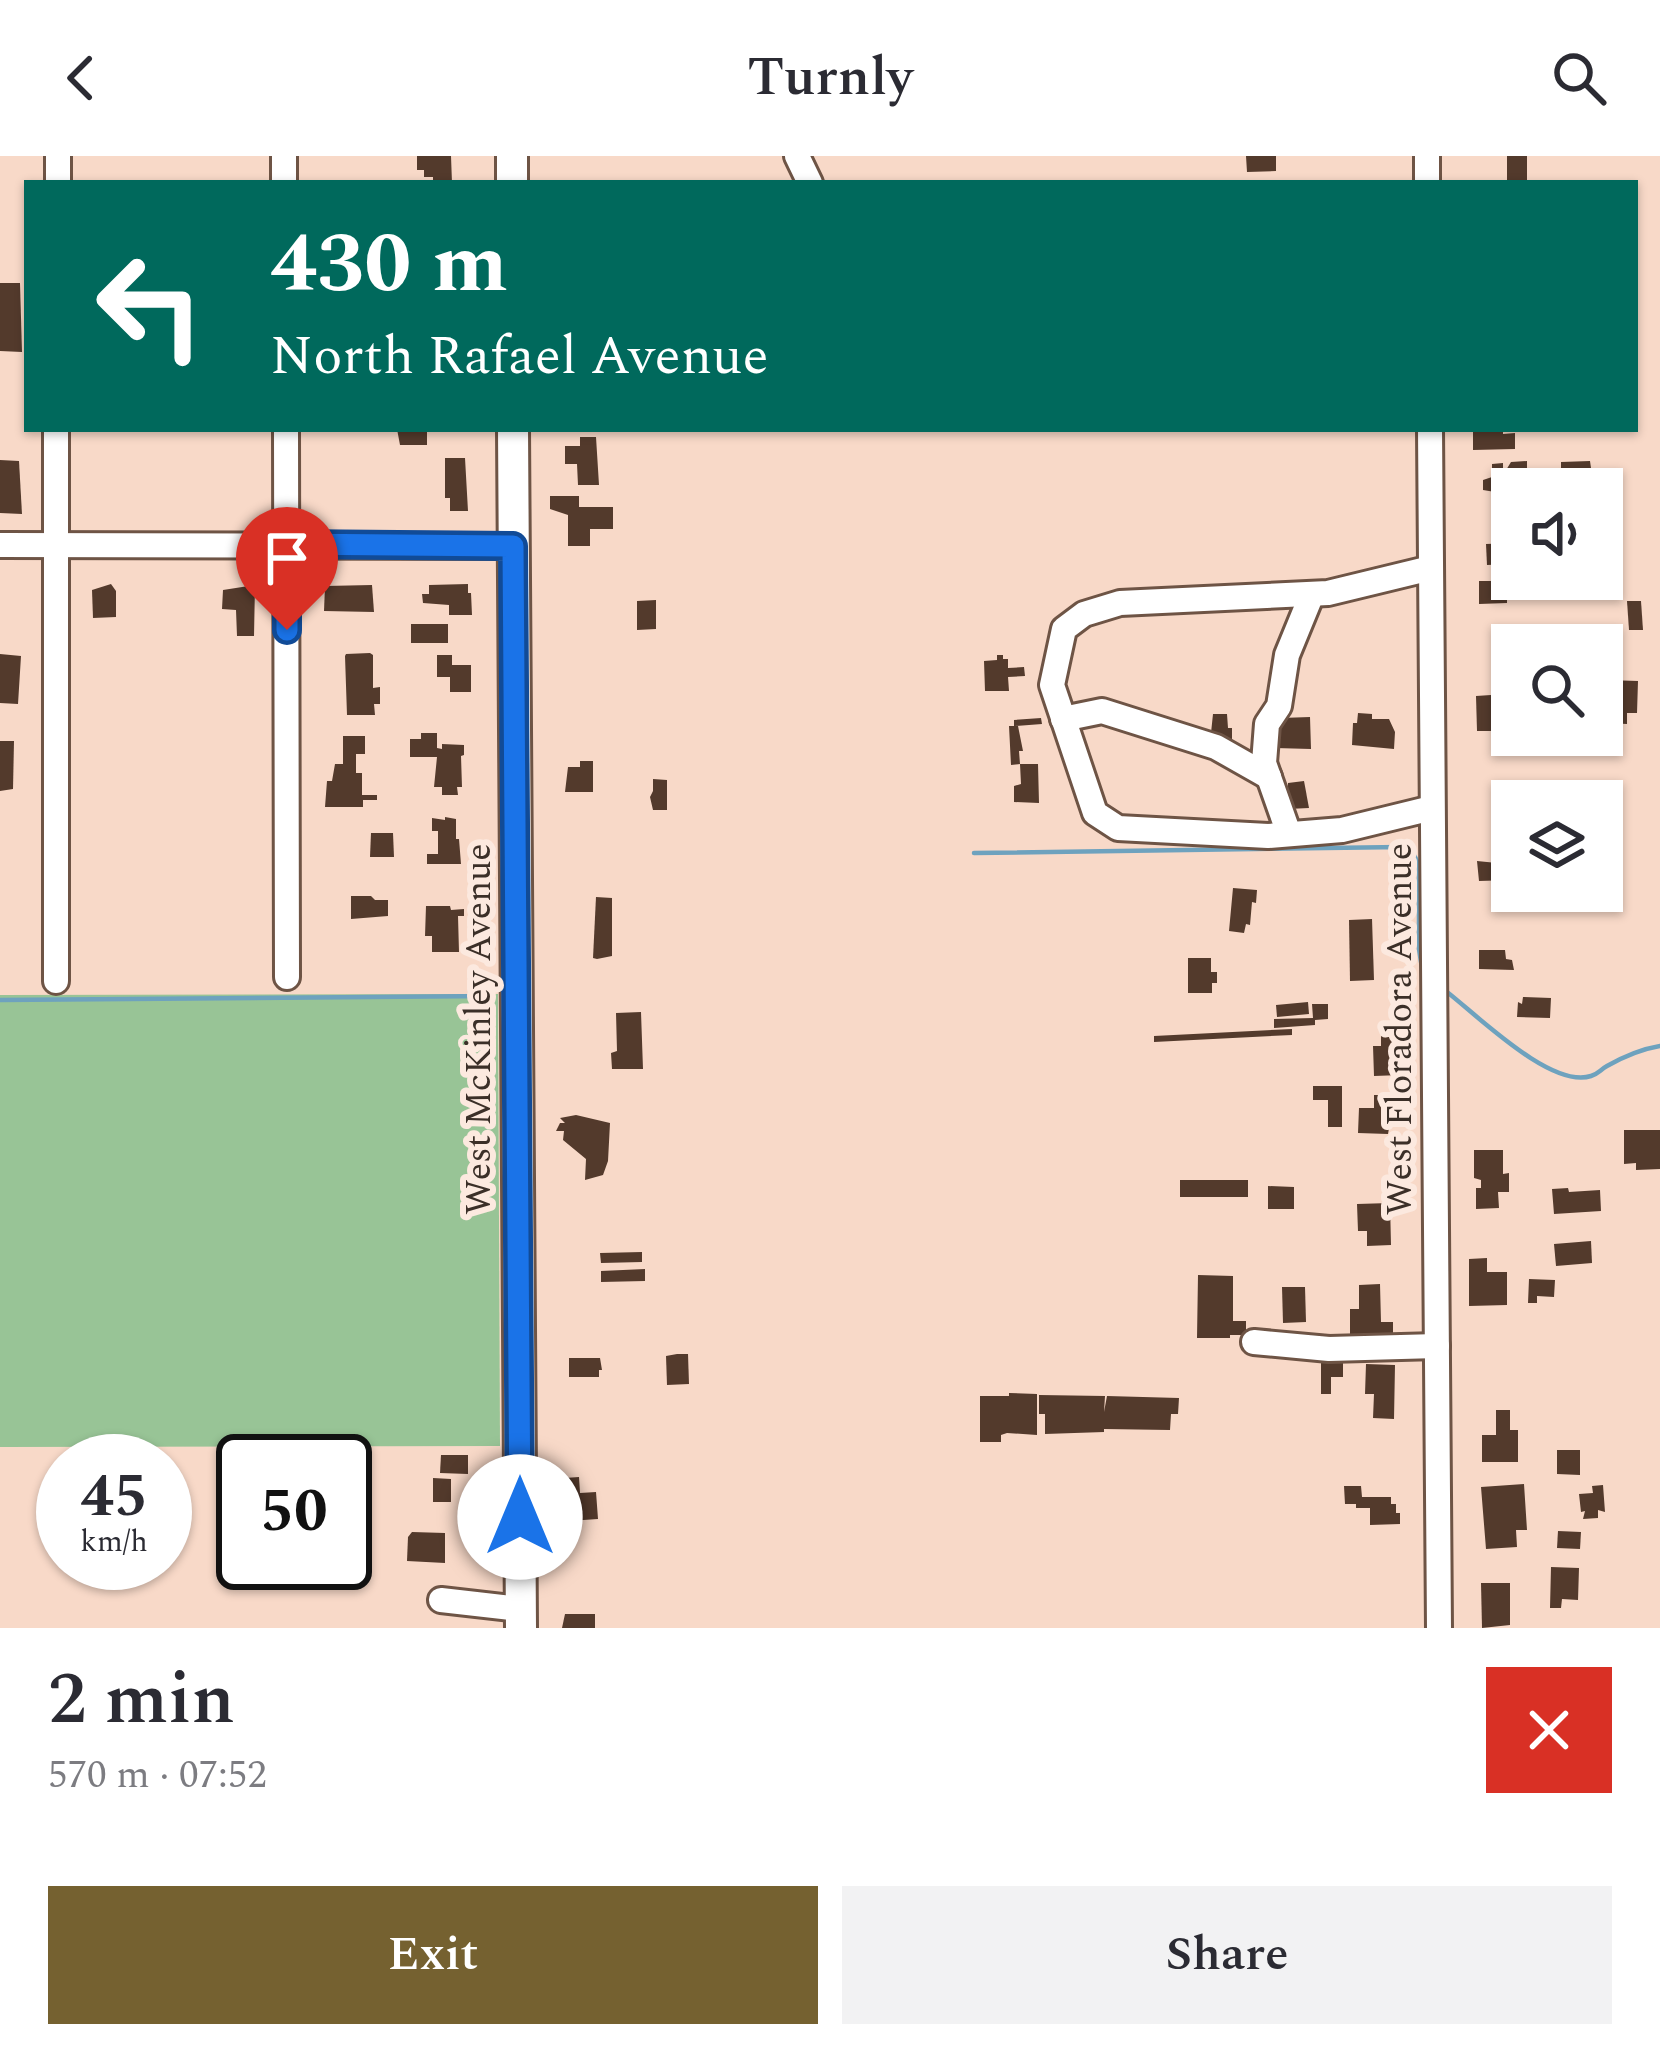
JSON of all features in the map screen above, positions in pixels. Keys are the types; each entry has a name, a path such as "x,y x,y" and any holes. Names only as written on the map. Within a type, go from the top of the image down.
{"main road":[{"name":"West McKinley Avenue","path":"513,432 520,1619"}],"street":[{"path":"56,432 56,981"},
{"path":"286,432 287,976"},
{"name":"West Floradora Avenue","path":"1430,432 1439,1628"},
{"path":"0,544 513,546"},
{"path":"1431,568 1328,593 1120,604 1084,614 1064,628 1052,685 1095,813 1118,828 1268,836 1342,830 1432,808"},
{"path":"1289,834 1264,763 1267,724 1280,706 1288,655 1312,594"},
{"path":"1064,719 1102,711 1216,747 1269,778"},
{"path":"1253,1342 1329,1349 1437,1346"},
{"path":"441,1600 520,1619"}],"green space":[{"path":"498,994 500,1446 372,1446 372,1434 216,1434 216,1447 192,1447 192,1434 36,1434 36,1447 0,1447 0,995"}],"building":[{"path":"417,156 451,156 452,180 433,180 424,177 424,170 417,170"},
{"path":"1246,156 1276,156 1276,171 1247,172"},
{"path":"1507,156 1527,156 1527,180 1507,180"},
{"path":"0,283 20,283 22,352 0,351"},
{"path":"398,432 427,432 427,445 400,445"},
{"path":"1473,432 1515,433 1515,449 1473,450"},
{"path":"580,437 596,437 599,485 578,485 577,464 565,464 565,446 580,446"},
{"path":"445,458 465,458 468,511 450,511 450,498 445,498"},
{"path":"0,460 19,461 22,514 0,513"},
{"path":"1527,461 1527,468 1507,468 1511,462"},
{"path":"1590,461 1591,468 1561,468 1561,462"},
{"path":"1491,477 1491,491 1483,490 1483,480"},
{"path":"550,496 579,496 579,507 613,507 613,529 590,529 590,546 568,546 568,515 550,509"},
{"path":"1486,544 1491,544 1491,565 1487,565"},
{"path":"1479,581 1491,581 1491,600 1507,600 1507,603 1479,604"},
{"path":"111,584 116,591 116,617 93,618 92,590"},
{"path":"468,584 472,615 449,615 449,605 423,603 422,594 429,594 429,585"},
{"path":"255,585 254,636 237,636 236,610 222,609 223,590"},
{"path":"372,585 374,612 324,611 325,586"},
{"path":"656,600 656,629 637,630 637,601"},
{"path":"1627,601 1641,601 1643,630 1629,630"},
{"path":"411,624 448,624 448,643 411,643"},
{"path":"370,653 373,688 380,687 380,704 374,704 375,715 347,715 345,656"},
{"path":"0,654 21,656 18,704 0,703"},
{"path":"437,655 452,655 452,665 471,665 471,692 450,692 450,677 437,677"},
{"path":"997,655 1008,659 1008,668 1024,667 1025,676 1008,677 1009,691 985,691 984,661 997,660"},
{"path":"1623,681 1638,681 1637,713 1627,713 1627,724 1623,724"},
{"path":"1491,695 1491,731 1477,731 1476,696"},
{"path":"1358,713 1389,719 1395,732 1394,749 1352,745"},
{"path":"1213,714 1227,714 1232,743 1215,745"},
{"path":"1310,717 1311,749 1275,748 1275,727 1281,727 1281,718"},
{"path":"1041,718 1042,724 1015,726 1023,751 1019,751 1020,764 1011,765 1009,726 1014,726 1014,720"},
{"path":"421,733 437,733 437,748 464,745 458,795 442,795 442,787 434,787 437,757 410,757 410,739 421,739"},
{"path":"343,736 365,736 365,754 356,754 356,773 362,773 362,795 377,795 377,800 363,800 363,807 325,807 327,781 332,781 335,764 343,764"},
{"path":"0,741 14,741 13,789 0,791"},
{"path":"580,761 593,761 593,792 565,792 568,767 580,767"},
{"path":"1020,764 1038,764 1039,803 1014,802 1014,786 1021,784"},
{"path":"653,779 667,780 667,810 653,810"},
{"path":"1304,781 1309,808 1288,809 1288,783"},
{"path":"432,818 456,819 461,864 427,864 427,854 438,854 438,831 432,831"},
{"path":"371,833 393,833 394,857 370,857"},
{"path":"1477,861 1491,862 1491,881 1479,881"},
{"path":"1233,888 1257,890 1244,933 1229,931"},
{"path":"351,896 388,900 388,916 351,919"},
{"path":"596,897 612,898 612,956 597,959 593,958"},
{"path":"426,906 464,909 464,916 458,916 459,952 432,952 432,936 425,936"},
{"path":"1372,919 1374,980 1350,981 1349,920"},
{"path":"1479,950 1505,950 1514,970 1479,969"},
{"path":"1188,958 1211,958 1211,972 1217,972 1212,993 1188,993"},
{"path":"1523,997 1551,998 1550,1018 1517,1017"},
{"path":"1308,1002 1309,1014 1277,1017 1276,1005"},
{"path":"1312,1004 1328,1004 1328,1019 1315,1020 1315,1025 1274,1028 1274,1019 1313,1018"},
{"path":"641,1012 643,1069 612,1069 611,1053 617,1051 616,1013"},
{"path":"1292,1029 1292,1035 1154,1042 1154,1036"},
{"path":"1400,1032 1401,1075 1374,1076 1373,1046 1381,1046 1381,1033"},
{"path":"1313,1086 1342,1086 1342,1127 1328,1127 1328,1100 1313,1100"},
{"path":"1374,1095 1400,1095 1400,1111 1392,1111 1388,1134 1358,1133 1359,1108 1374,1108"},
{"path":"576,1115 610,1123 603,1175 585,1180 586,1159 563,1140 564,1131 556,1131 565,1123 560,1118"},
{"path":"1624,1130 1660,1130 1660,1169 1636,1170 1636,1163 1624,1164"},
{"path":"1474,1150 1503,1150 1509,1192 1498,1192 1499,1208 1476,1209 1481,1180 1474,1178"},
{"path":"1180,1180 1248,1180 1248,1197 1180,1197"},
{"path":"1268,1186 1294,1187 1294,1209 1268,1209"},
{"path":"1568,1188 1569,1192 1600,1190 1601,1211 1554,1214 1552,1189"},
{"path":"1390,1203 1391,1245 1367,1246 1367,1231 1358,1231 1357,1204"},
{"path":"1591,1241 1592,1263 1556,1266 1554,1244"},
{"path":"642,1252 642,1262 601,1263 600,1253"},
{"path":"1487,1258 1487,1272 1507,1272 1507,1305 1469,1306 1469,1259"},
{"path":"645,1269 645,1281 601,1282 601,1271"},
{"path":"1198,1275 1233,1276 1233,1321 1246,1321 1246,1335 1197,1338"},
{"path":"1529,1279 1555,1280 1554,1297 1537,1296 1537,1303 1528,1303"},
{"path":"1380,1284 1381,1322 1393,1322 1393,1341 1350,1341 1350,1309 1359,1309 1359,1285"},
{"path":"1282,1287 1305,1287 1306,1322 1283,1323"},
{"path":"688,1354 689,1384 667,1385 666,1356"},
{"path":"569,1358 600,1358 599,1377 569,1377"},
{"path":"1321,1362 1343,1362 1343,1377 1331,1377 1331,1394 1321,1394"},
{"path":"1366,1364 1395,1365 1394,1419 1373,1418 1374,1394 1365,1394"},
{"path":"1037,1394 1037,1435 1007,1433 1001,1435 1001,1442 980,1442 980,1396"},
{"path":"1039,1395 1105,1396 1104,1412 1107,1396 1179,1398 1178,1414 1171,1414 1170,1430 1045,1434"},
{"path":"1496,1410 1510,1410 1510,1430 1518,1430 1518,1462 1482,1462 1482,1435 1496,1435"},
{"path":"1557,1450 1580,1450 1580,1475 1557,1474"},
{"path":"441,1455 468,1455 468,1474 440,1473"},
{"path":"579,1477 580,1493 596,1492 598,1519 569,1521 565,1478"},
{"path":"433,1478 451,1479 451,1502 433,1502"},
{"path":"1524,1484 1527,1530 1516,1530 1517,1547 1486,1549 1481,1487"},
{"path":"1603,1485 1605,1512 1598,1510 1598,1518 1583,1519 1579,1494 1593,1493 1592,1486"},
{"path":"1344,1486 1361,1486 1362,1497 1391,1497 1400,1524 1370,1525 1370,1508 1345,1504"},
{"path":"1558,1531 1581,1532 1580,1549 1557,1548"},
{"path":"412,1532 445,1533 445,1563 407,1561"},
{"path":"1551,1567 1579,1568 1578,1600 1562,1599 1561,1608 1550,1608"},
{"path":"1481,1583 1510,1583 1510,1625 1482,1628"},
{"path":"565,1614 595,1614 595,1628 562,1628"}],"waterway":[{"path":"974,853 1401,847 1413,853 1419,865 1423,975"},
{"path":"1447,992 1536,1061 1575,1077 1593,1075 1660,1046"},
{"path":"0,1000 491,996"}],"route":[{"path":"287,630 287,544 513,546 520,1517"}]}
